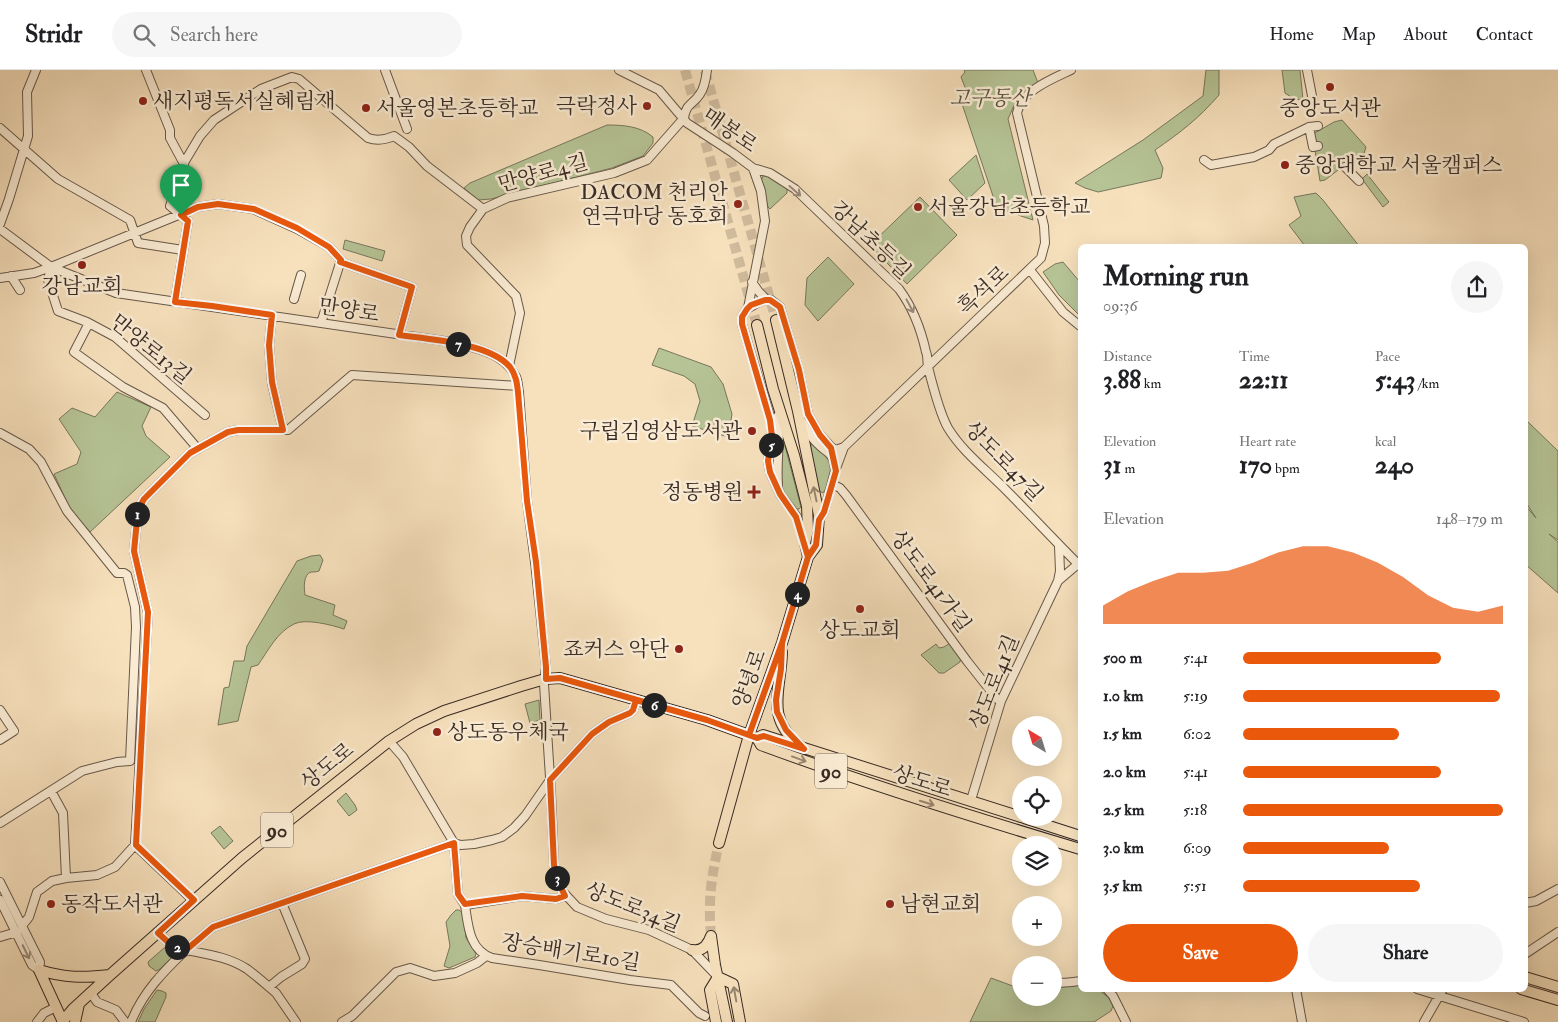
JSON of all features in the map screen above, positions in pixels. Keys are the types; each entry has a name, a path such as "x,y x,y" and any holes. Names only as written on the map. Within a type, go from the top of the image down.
{"main road":[{"name":"양녕로","path":"719,843 808,557 816,545 819,520 798,411 776,320"},
{"name":"양녕로","path":"757,325 773,389 794,455 807,506 808,530 805,543 808,557"},
{"path":"782,643 777,712 786,730 804,749"},
{"name":"상도로","path":"63,1022 79,1003 242,858 389,741 416,724 444,710 546,679 560,678 707,720 753,737 761,745 835,773 1078,848"},
{"name":"상도로","path":"753,737 764,736 1012,814"},
{"path":"994,823 999,810"},
{"name":"상도로","path":"1049,826 1078,835"},
{"path":"692,950 696,951 703,948 708,944 711,936 727,1022"},
{"path":"39,970 70,977 86,978 110,975"},
{"path":"39,970 63,1022"},
{"path":"716,1022 710,990 718,977"},
{"path":"718,977 733,984 740,1022"},
{"path":"1528,978 1558,987"},
{"path":"1528,991 1558,1000"},
{"path":"74,1022 79,1003"}],"street":[{"path":"0,224 10,199 28,136 27,92 36,70"},
{"path":"146,70 170,130 170,138 184,164"},
{"path":"385,70 407,130"},
{"name":"매봉로","path":"619,70 659,90 687,123 753,168 761,192 764,220 748,308"},
{"name":"만양로4길","path":"509,366 520,313 516,296 467,244 466,236 482,209 507,198 614,173 647,160 684,118 686,109 700,95 705,83 707,70"},
{"name":"흑석로","path":"819,520 824,512 844,447 1038,262 1045,243 1044,226 1017,116 1017,109 1028,94 1071,70"},
{"path":"1307,70 1313,101"},
{"path":"175,302 188,221 170,206 184,164 200,136 214,120 261,89 292,77 299,79 368,138 376,141 394,136 409,147 427,166 482,209"},
{"path":"1204,160 1211,165 1254,157 1269,150 1274,144 1309,127 1318,126"},
{"path":"1309,127 1313,148 1318,146"},
{"path":"0,128 58,180 130,220 138,243 183,250"},
{"path":"1345,167 1359,182"},
{"name":"강남초등길","path":"753,168 770,173 794,189 899,289 912,309 918,323 927,353 928,366"},
{"path":"0,278 34,273 51,267 198,207 218,204 254,209 297,228 329,247 341,260 321,323"},
{"name":"만양로","path":"0,229 51,267 116,293 451,342 481,350 497,357 509,366"},
{"path":"340,262 412,287 399,335"},
{"name":"만양로13길","path":"51,267 48,280 58,311 89,323 115,337 205,415"},
{"path":"1030,270 1062,312 1078,324"},
{"path":"294,299 301,275"},
{"path":"11,276 20,290"},
{"path":"752,282 767,300 776,303 780,307 799,370 808,414 832,451 836,471"},
{"path":"767,300 748,308 742,317 742,324 770,420 772,436 768,461 770,472 779,492 796,517 805,543"},
{"path":"272,315 269,345 272,382 283,430"},
{"path":"89,323 74,352 124,387 163,408 198,449"},
{"path":"509,366 518,386 527,501 536,562 546,679"},
{"name":"상도로47길","path":"928,366 935,393 948,428 983,469 1026,509 1078,564"},
{"path":"0,937 19,929 29,917 37,892 52,881 97,876 115,867 136,845 148,612 134,551 138,510 144,499 190,453 228,432 238,430 288,430 352,375 518,386"},
{"path":"773,389 780,428 776,466 779,492"},
{"path":"798,411 810,435 820,446 832,451 844,447"},
{"path":"0,433 29,449 41,462 67,511 117,572 124,572 127,575 135,607 136,627 130,761 117,762 82,771 0,823"},
{"name":"상도로41가길","path":"832,484 840,488 846,495 966,660 997,699 1001,701"},
{"name":"상도로41길","path":"971,800 1001,701 1058,581 1060,572 1059,546"},
{"name":"상도로41길","path":"1058,581 1078,566"},
{"name":"상도로34길","path":"546,679 545,693 554,865 556,877 565,896 577,907 606,919 649,930 692,950 718,977"},
{"path":"131,1022 143,997 156,980 186,950 213,927 454,843 461,845 474,844 502,837 526,816 550,780 592,734 609,722 630,713 636,700"},
{"path":"0,710 14,731 0,740"},
{"path":"389,741 402,757 454,843 458,894 465,904 469,932 477,949 486,956"},
{"path":"51,791 63,813 66,878"},
{"path":"136,845 194,900"},
{"path":"0,882 32,965 39,970"},
{"path":"1528,902 1536,901 1558,889"},
{"path":"465,904 522,896 556,899 565,896"},
{"path":"0,900 19,929"},
{"path":"269,987 302,964 305,959 282,903"},
{"path":"1528,952 1558,932"},
{"path":"158,933 168,942 186,950 209,954 234,962 247,969 276,993 296,1022"},
{"name":"장승배기로10길","path":"342,1022 352,1016 396,972 410,968 434,976 455,973 477,963 486,956 630,980 671,984 699,1013 705,1016"},
{"path":"1062,983 1078,981"},
{"path":"1110,992 1126,1022"},
{"path":"1297,992 1302,1022"},
{"path":"1424,1022 1442,992 1524,1022"},
{"path":"91,993 97,1002 116,1010 125,1022"},
{"path":"37,1022 44,1013 56,1007"}],"green space":[{"name":"고구동산","path":"964,70 1033,70 1038,83 1020,92 1008,119 1033,220 997,208 960,98 966,90 961,77 965,72"},
{"path":"1206,70 1219,70 1219,95 1189,125 1155,150 1163,168 1161,178 1098,192 1075,183 1143,140 1203,96"},
{"path":"1282,70 1300,70 1303,100 1294,99 1285,93"},
{"path":"1342,120 1366,147 1362,160 1342,167 1325,180 1320,181 1315,150 1319,149 1313,134 1334,122"},
{"path":"607,125 643,130 653,137 653,143 643,156 612,168 491,199 478,200 464,188 470,183"},
{"path":"976,155 985,183 967,200 949,180"},
{"path":"1367,174 1389,202 1383,207 1362,179"},
{"path":"763,176 767,176 787,188 787,193 770,209 761,181"},
{"path":"1316,193 1357,244 1303,244 1289,225 1301,216 1294,197"},
{"path":"920,197 957,235 907,284 870,245"},
{"path":"345,240 385,251 382,261 343,249"},
{"path":"828,257 854,284 818,321 805,305 807,278"},
{"path":"1063,262 1078,280 1078,314 1059,295 1043,272 1055,264"},
{"path":"659,348 711,367 723,384 732,414 728,437 692,426 700,401 695,384 684,376 652,365"},
{"path":"117,392 151,407 142,426 146,436 170,457 90,532 70,509 54,474 77,464 81,452 59,419 72,408 95,417"},
{"path":"1528,422 1558,451 1558,540 1549,534 1558,542 1558,593 1528,567 1528,509 1536,518 1528,506"},
{"path":"782,444 785,446 801,507 799,509 795,509 789,501 782,486 779,463"},
{"path":"812,444 824,454 830,466 830,479 823,493 819,491 810,447"},
{"path":"320,555 323,560 319,571 308,573 305,579 305,595 335,605 333,615 347,621 344,629 311,622 299,622 288,627 273,642 258,665 251,667 238,721 218,725 224,688 229,687 234,661 244,661 247,646 297,561"},
{"path":"950,643 961,657 960,662 944,673 939,673 921,655 936,644 939,648"},
{"path":"539,700 540,720 530,723 525,704"},
{"path":"346,793 357,810 349,816 337,801"},
{"path":"220,826 233,841 224,849 211,833"},
{"path":"456,910 463,913 466,938 476,954 475,957 449,968 444,966 450,946 446,922"},
{"path":"167,947 172,949 175,954 156,971 149,966 148,962"},
{"path":"991,978 1012,986 1012,1006 1062,1006 1062,986 1078,985 1078,992 1102,992 1109,998 1113,1006 1111,1011 1094,1022 970,1022"},
{"path":"157,990 166,993 166,997 155,1022 138,1022 144,1009"}],"tunnel":[{"path":"685,70 757,325"},
{"path":"705,71 776,320"},
{"path":"711,936 711,889 719,843"}],"place":[{"name":"중앙도서관","path":"1330,87"},
{"name":"새지평독서실혜림재","path":"143,101"},
{"name":"극락정사","path":"647,106"},
{"name":"서울영본초등학교","path":"366,108"},
{"name":"중앙대학교 서울캠퍼스","path":"1285,165"},
{"name":"DACOM 천리안 연극마당 동호회","path":"738,204"},
{"name":"서울강남초등학교","path":"918,207"},
{"name":"강남교회","path":"82,265"},
{"name":"구립김영삼도서관","path":"752,431"},
{"name":"정동병원","path":"754,492"},
{"name":"상도교회","path":"860,609"},
{"name":"죠커스 악단","path":"679,649"},
{"name":"상도동우체국","path":"437,732"},
{"name":"동작도서관","path":"51,904"},
{"name":"남현교회","path":"890,904"}],"route":[{"path":"181,215 188,221 175,302 272,315 269,345 272,382 283,430 238,430 228,432 190,453 144,499 138,510 134,551 148,612 136,845 194,900 158,933 168,942 186,950 213,927 454,843 458,894 465,904 522,896 556,899 565,896 556,877 554,865 550,780 592,734 609,722 630,713 636,700 707,720 749,735 782,643 808,557 816,545 819,520 824,512 836,471 831,448 813,425 808,414 799,370 780,307 770,300 765,300 751,305 747,309 742,317 742,324 770,420 772,436 768,461 770,472 780,494 796,517 801,528 808,557 798,588 782,643 781,669 776,700 780,720 794,740 804,749 764,736 757,738 707,720 560,678 546,679 536,562 527,501 518,392 516,378 509,366 497,357 481,350 451,342 399,335 412,287 340,262 341,260 329,247 297,228 274,220 254,209 218,204 198,207 181,215"}]}
